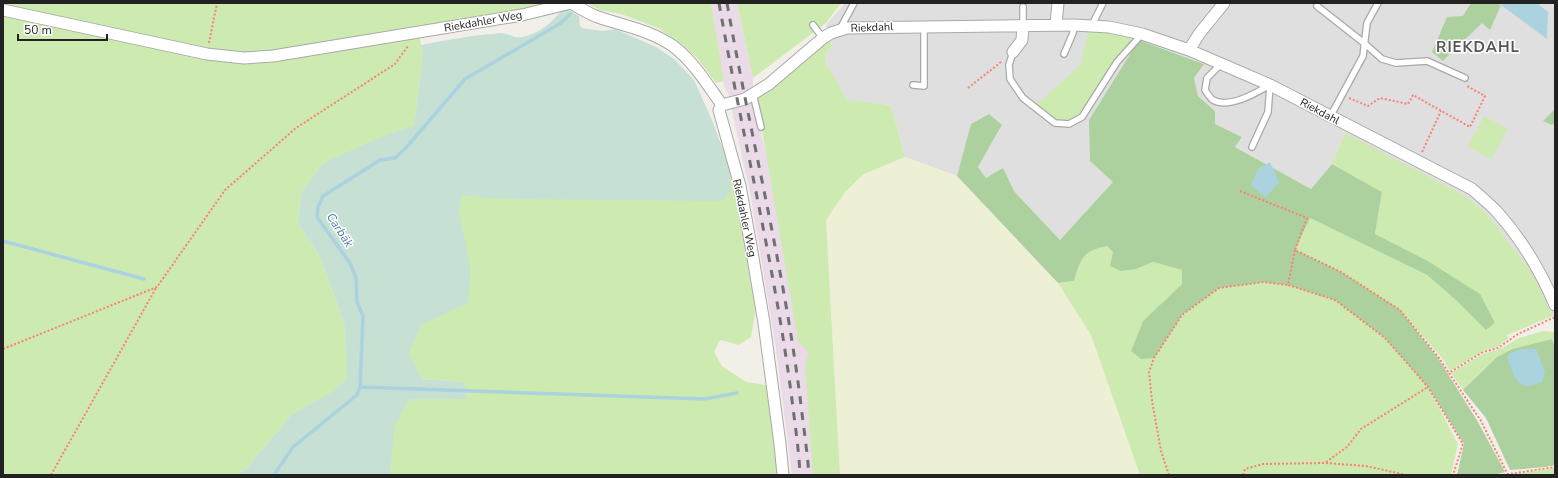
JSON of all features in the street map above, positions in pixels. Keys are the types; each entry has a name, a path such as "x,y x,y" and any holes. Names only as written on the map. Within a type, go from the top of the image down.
{"street":[{"name":"Riekdahler Weg","path":"3,10 207,54 244,58 273,56 522,15 571,3 589,14 651,34 672,46 696,69 722,104 719,107 719,110 740,186 758,284 783,475"},
{"path":"1056,24 1058,3"},
{"path":"1189,50 1199,34 1224,3"},
{"name":"Riekdahl","path":"722,104 745,99 769,84 823,38 839,30 854,27 1056,24 1092,25 1142,34 1189,50 1270,85 1472,190 1498,213 1528,253 1542,276 1555,305"},
{"path":"1013,52 1022,40 1022,25"}],"lane":[{"path":"839,30 854,3"},
{"path":"1092,25 1103,3"},
{"path":"1330,117 1363,56 1366,23 1378,3"},
{"path":"1317,6 1382,59 1396,63 1427,61 1465,78"},
{"path":"1022,25 1023,7"},
{"path":"813,25 823,38"},
{"path":"1064,54 1073,33 1074,25"},
{"path":"913,85 924,86 924,26"},
{"path":"1013,52 1009,65 1010,78 1023,98 1055,123 1069,124 1082,117 1117,62 1142,34"},
{"path":"1221,64 1207,78 1205,90 1212,100 1224,103 1250,96 1270,85"},
{"path":"1252,147 1268,112 1270,85"},
{"path":"753,94 761,127"}],"path":[{"path":"207,54 217,3"},
{"path":"50,475 157,287 225,190 296,128 395,64 418,32"},
{"path":"968,88 1013,52"},
{"path":"1342,95 1368,106 1380,98 1408,104 1413,95 1470,127 1485,96 1463,83 1465,78"},
{"path":"1418,162 1441,111"},
{"path":"1240,191 1307,218 1295,250 1288,285"},
{"path":"1295,250 1341,272 1400,310 1449,372 1481,421 1508,474"},
{"path":"1169,475 1161,451 1152,401 1149,372 1154,358 1182,315 1219,288 1264,282 1288,285 1335,300 1385,338 1428,388 1463,444 1453,475"},
{"path":"3,349 157,287"},
{"path":"1449,372 1483,352 1498,348 1518,334 1555,317"},
{"path":"1325,463 1347,447 1361,430 1428,388"},
{"path":"1243,475 1246,469 1263,464 1325,463 1366,466 1406,475"},
{"path":"1502,475 1555,467"}],"shaded area":[{"path":"711,3 737,3 753,78 753,89 759,99 770,127 761,132 787,245 815,356 824,475 792,475 776,349 750,192 728,93 724,86"},
{"path":"845,3 1555,3 1555,324 1553,316 1531,271 1487,214 1345,133 1332,164 1311,189 1235,147 1242,137 1215,124 1215,111 1198,96 1194,78 1204,63 1139,40 1114,182 1060,240 1014,191 1003,169 986,178 978,167 1002,126 963,155 957,176 905,157 891,105 847,101 836,79 826,64 825,53 832,46 826,25"}],"green space":[{"path":"3,3 571,3 418,32 423,52 414,127 323,163 301,193 298,223 321,259 345,326 349,352 347,379 331,393 292,414 245,470 233,475 3,475"},
{"path":"587,3 711,3 724,81 716,83 697,58 680,43 658,28 621,14 600,10"},
{"path":"737,3 841,3 826,23 753,78"},
{"path":"1471,3 1495,3 1501,5 1490,30 1482,23 1443,61 1432,52 1447,17 1463,16"},
{"path":"562,10 569,10 579,16 580,26 582,28 603,31 615,29 656,47 674,59 694,80 711,118 729,166 731,191 723,201 496,199 462,195 459,212 471,271 468,303 421,325 409,353 422,379 464,382 467,399 410,399 394,426 390,475 233,475 245,470 292,414 332,392 347,379 345,326 321,259 298,223 301,193 323,163 386,135 414,126 423,52 421,45 471,36 501,33 517,37 528,36 544,27"},
{"path":"1090,25 1142,34 1117,62 1082,117 1069,124 1055,123 1034,107 1080,65"},
{"path":"1139,40 1204,64 1194,78 1198,96 1215,111 1215,124 1242,137 1235,147 1311,189 1332,164 1382,192 1375,234 1426,260 1480,294 1495,323 1486,330 1457,301 1427,275 1310,218 1295,250 1341,272 1400,310 1438,358 1478,422 1505,472 1494,475 1457,475 1464,444 1428,387 1385,338 1335,300 1288,285 1264,282 1219,288 1182,315 1154,358 1141,359 1131,351 1143,321 1182,284 1182,270 1153,262 1136,269 1121,271 1110,266 1113,252 1107,246 1087,253 1081,262 1074,281 1058,283 957,176 971,124 989,114 1002,125 978,167 986,178 1003,168 1014,191 1060,240 1113,182 1090,161 1089,120"},
{"path":"830,41 832,46 825,53 826,64 847,100 891,105 905,157 864,174 845,192 826,220 840,475 813,475 805,365 809,353 798,341 762,130 765,128 757,99 821,46"},
{"path":"1555,109 1555,123 1552,125 1543,121"},
{"path":"1484,116 1508,129 1491,159 1468,146"},
{"path":"711,118 729,166 756,309 751,337 739,345 720,340 714,352 722,366 746,382 766,385 775,436 778,475 338,475 394,399 466,399 464,382 381,376 398,200"},
{"path":"1345,133 1464,195 1487,214 1531,271 1553,316 1507,335 1509,338 1497,347 1485,350 1450,371 1442,358 1400,310 1295,250 1310,218 1427,275 1457,301 1426,260 1375,234 1382,192 1332,164"},
{"path":"905,157 957,176 1058,283 1091,335 1140,475 840,475 826,220 845,192 864,174"},
{"path":"1107,246 1136,269 1153,262 1182,270 1182,284 1143,321 1131,351 1154,358 1182,315 1219,288 1264,282 1288,285 1335,300 1385,338 1428,387 1458,444 1451,475 1140,475 1091,335 1058,283 1074,281 1081,261 1084,257 1092,250"},
{"path":"1543,331 1555,332 1555,347 1552,339 1512,349 1497,357 1463,390 1451,373 1483,354 1500,349 1519,338"},
{"path":"1552,339 1555,347 1555,465 1510,470 1486,418 1463,390 1497,357 1512,349"},
{"path":"1555,468 1555,475 1509,475"}],"water":[{"path":"1503,3 1537,3 1548,12 1547,39 1501,5"},
{"path":"1270,162 1279,182 1266,197 1251,186 1258,169"},
{"path":"1521,349 1536,349 1545,372 1542,382 1531,386 1524,386 1517,380 1507,357 1509,354"}],"waterway":[{"name":"Carbäk","path":"274,475 293,447 357,395 360,387 363,316 357,302 356,278 350,263 317,217 318,207 323,196 380,160 395,158 405,149 465,79 561,23 570,14"},
{"path":"3,241 144,279"},
{"path":"360,387 704,399 737,393"}],"railway":[{"path":"719,3 777,300 792,400 800,475"},
{"path":"727,3 785,298 800,397 809,475"}],"district":[{"name":"RIEKDAHL","path":"1478,47"}]}
